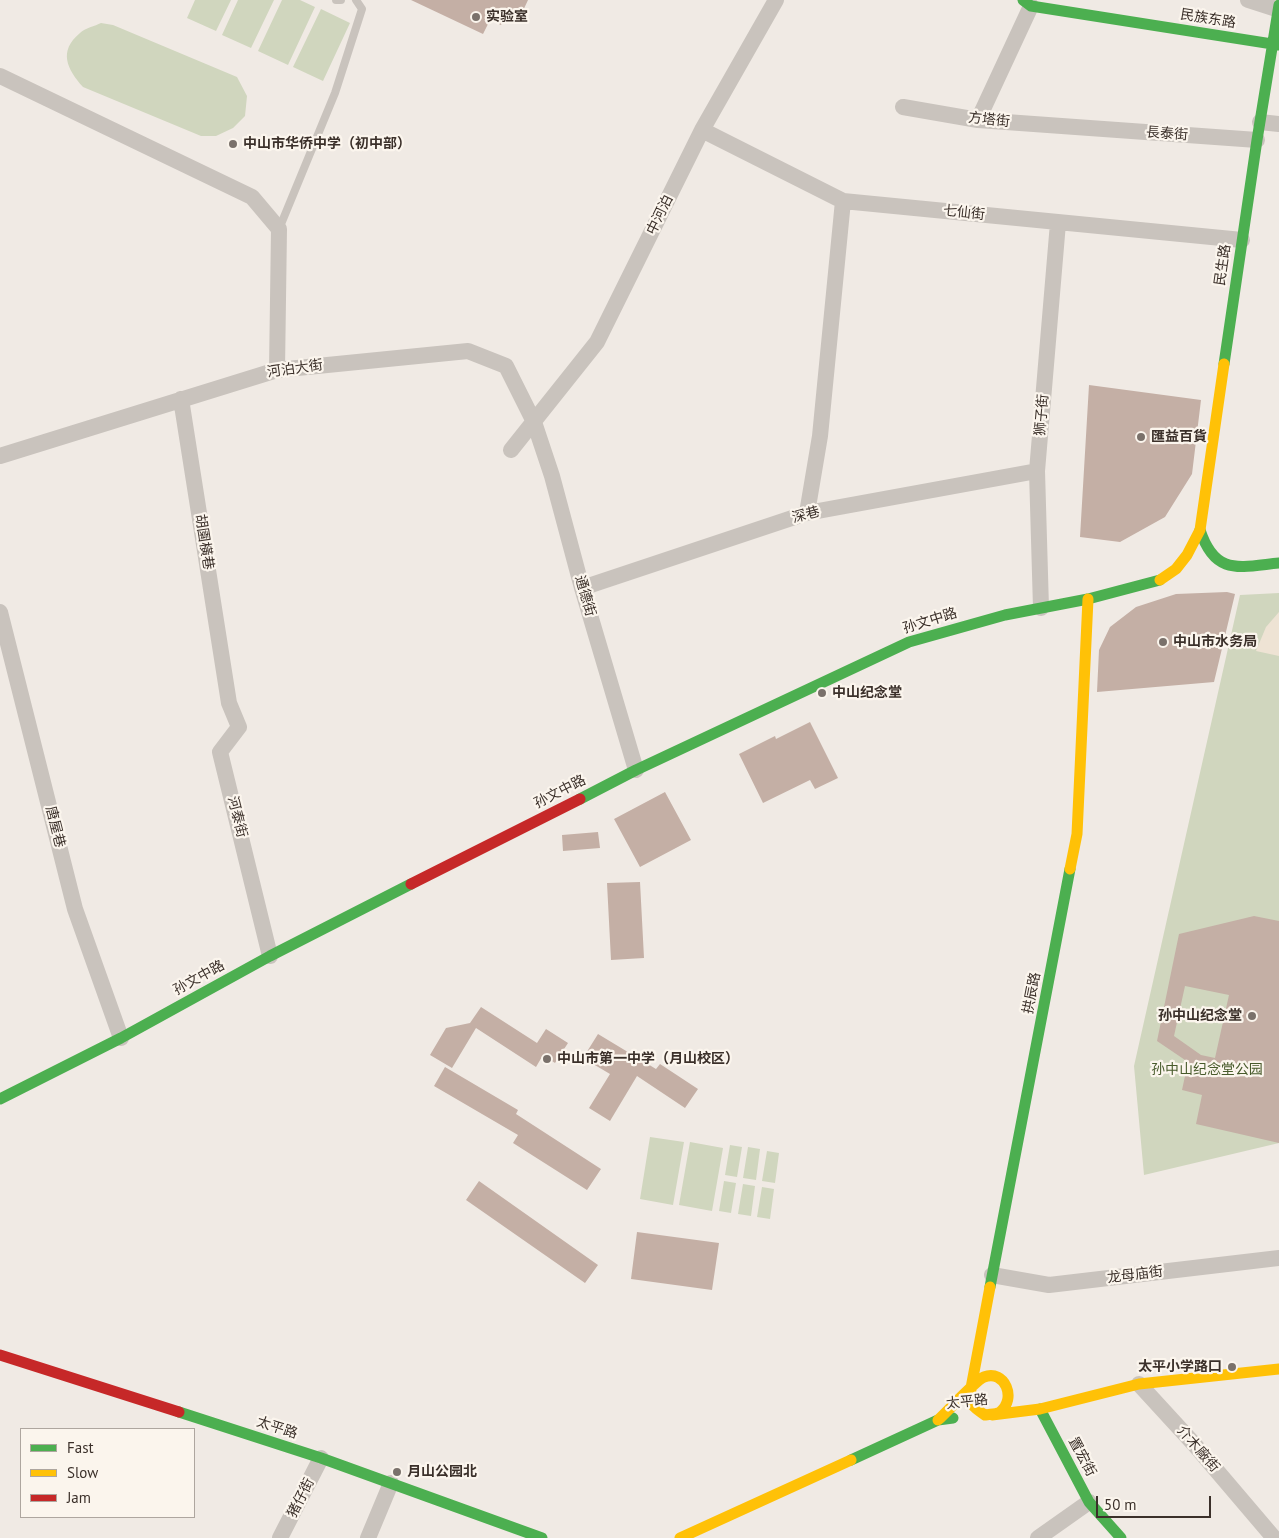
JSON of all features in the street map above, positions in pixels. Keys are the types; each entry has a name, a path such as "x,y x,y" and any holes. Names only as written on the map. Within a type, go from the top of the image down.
{"street":[{"name":"中河泊","path":"511,450 597,342 702,130 776,0"},
{"path":"1248,0 1279,9"},
{"path":"978,120 1027,3"},
{"name":"民族东路","path":"1027,3 1276,44"},
{"name":"民生路","path":"1200,530 1257,140 1276,44 1279,9"},
{"path":"0,76 252,197 279,229 276,370"},
{"name":"方塔街","path":"903,107 978,120 1076,127"},
{"path":"1260,122 1279,124"},
{"name":"長泰街","path":"1076,127 1257,140"},
{"name":"七仙街","path":"702,130 843,201 1242,240"},
{"path":"807,513 820,436 843,201"},
{"name":"狮子街","path":"1041,608 1037,471 1058,223"},
{"name":"河泊大街","path":"0,456 276,370 468,351 506,366 534,422"},
{"name":"胡園橫巷","path":"181,399 227,684"},
{"name":"通德街","path":"534,422 552,476 582,588 636,770"},
{"name":"深巷","path":"582,588 807,513 1037,471"},
{"path":"1200,530 1202,542 1215,560 1234,567 1279,563"},
{"name":"孙文中路","path":"0,1099 121,1038 270,956 636,770 909,642 1005,615 1088,599 1160,580 1176,569 1187,555 1200,530"},
{"name":"拱辰路","path":"971,1388 1077,834 1088,599"},
{"name":"唐屋巷","path":"0,612 75,909 121,1038"},
{"name":"河泰街","path":"227,684 230,703 239,727 220,752 270,956"},
{"name":"龙母庙街","path":"992,1275 1049,1285 1279,1258"},
{"path":"977,1354 981,1369 987,1375"},
{"name":"太平路","path":"0,1356 29,1363 322,1458 391,1483 504,1532 542,1538"},
{"name":"太平路","path":"680,1538 938,1420 1038,1409 1139,1384 1279,1369"},
{"path":"938,1420 980,1377 987,1375 1000,1378 1009,1389 1038,1409"},
{"name":"介木廠街","path":"1139,1384 1194,1444 1274,1538"},
{"path":"971,1388 970,1401 974,1407 985,1415"},
{"path":"999,1413 1008,1402 1009,1389"},
{"name":"置宏街","path":"1038,1409 1089,1502 1121,1538"},
{"name":"猪仔街","path":"280,1538 322,1458"},
{"path":"368,1538 391,1483"},
{"path":"1038,1538 1089,1502"}],"lane":[{"path":"336,0 341,0"},
{"path":"279,229 335,92 362,9 356,0"}],"green space":[{"path":"195,0 231,0 216,31 187,18"},
{"path":"238,0 274,0 251,48 222,35"},
{"path":"282,0 300,0 315,7 288,65 258,51"},
{"path":"321,9 350,23 323,81 293,67"},
{"path":"101,23 113,25 237,77 247,96 245,116 233,128 216,136 201,136 83,87 69,67 67,53 73,40 82,31"},
{"name":"孙中山纪念堂公园","path":"1279,593 1279,1143 1144,1175 1134,1066 1240,595"},
{"path":"650,1137 684,1142 673,1205 640,1199"},
{"path":"690,1142 723,1148 712,1211 679,1205"},
{"path":"730,1145 742,1147 737,1177 725,1175"},
{"path":"748,1147 760,1149 756,1180 743,1178"},
{"path":"767,1151 779,1153 775,1183 762,1181"},
{"path":"724,1181 736,1183 731,1213 719,1211"},
{"path":"743,1184 755,1186 751,1216 738,1214"},
{"path":"762,1187 774,1189 770,1219 757,1217"}],"shaded area":[{"path":"1279,612 1279,656 1256,651 1266,627"}],"building":[{"name":"实验室","path":"411,0 528,0 521,15 508,9 501,25 490,20 483,34"},
{"name":"匯益百貨","path":"1089,385 1201,400 1192,474 1165,517 1120,542 1080,537"},
{"name":"中山市水务局","path":"1227,592 1235,594 1214,682 1097,692 1099,650 1110,627 1136,607 1176,594"},
{"path":"810,722 838,778 815,789 810,780 763,803 739,754 775,736 776,739"},
{"path":"665,792 691,840 640,867 614,819"},
{"path":"598,832 600,848 563,851 562,835"},
{"path":"640,882 644,958 611,960 607,883"},
{"name":"孙中山纪念堂","path":"1254,916 1279,921 1279,1143 1196,1124 1202,1095 1182,1090 1188,1062 1157,1041 1179,934","holes":["1185,986 1229,995 1215,1058 1201,1055 1174,1036"]},
{"path":"481,1007 537,1043 546,1029 568,1043 555,1063 543,1055 536,1067 476,1028 452,1068 430,1055 446,1028 470,1023"},
{"path":"598,1034 656,1069 660,1064 698,1089 685,1108 637,1076 610,1121 589,1108 610,1074 583,1058"},
{"path":"445,1067 518,1110 516,1114 601,1169 587,1190 513,1143 518,1135 434,1086"},
{"path":"479,1181 598,1265 585,1283 466,1200"},
{"path":"637,1232 719,1243 712,1290 631,1279"}],"traffic: fast":[{"path":"1023,0 1031,6 1279,45"},
{"path":"1224,364 1279,5"},
{"path":"1200,530 1206,545 1221,562 1240,566 1279,563"},
{"path":"580,799 636,770 909,642 1005,615 1088,599 1160,580"},
{"path":"990,1287 1070,869"},
{"path":"0,1099 121,1038 270,956 411,884"},
{"path":"1040,1409 1089,1502 1121,1538"},
{"path":"179,1412 321,1458 542,1538"},
{"path":"851,1460 938,1420 953,1418"}],"traffic: slow":[{"path":"1160,580 1176,569 1187,555 1200,530 1224,364"},
{"path":"1070,869 1077,834 1088,599"},
{"path":"938,1420 968,1390 975,1384 980,1379 984,1377 998,1377 1003,1381 1008,1393 1008,1400 1000,1412 985,1415 974,1407 971,1402 971,1388 990,1287"},
{"path":"992,1415 1040,1409 1139,1384 1279,1369"},
{"path":"680,1538 851,1460"}],"traffic: jam":[{"path":"411,884 580,799"},
{"path":"0,1355 179,1412"}],"place":[{"name":"实验室","path":"476,17"},
{"name":"中山市华侨中学（初中部）","path":"233,144"},
{"name":"匯益百貨","path":"1141,437"},
{"name":"中山市水务局","path":"1163,642"},
{"name":"中山纪念堂","path":"822,693"},
{"name":"孙中山纪念堂","path":"1252,1016"},
{"name":"中山市第一中学（月山校区）","path":"547,1059"},
{"name":"太平小学路口","path":"1232,1367"},
{"name":"月山公园北","path":"397,1472"}]}
